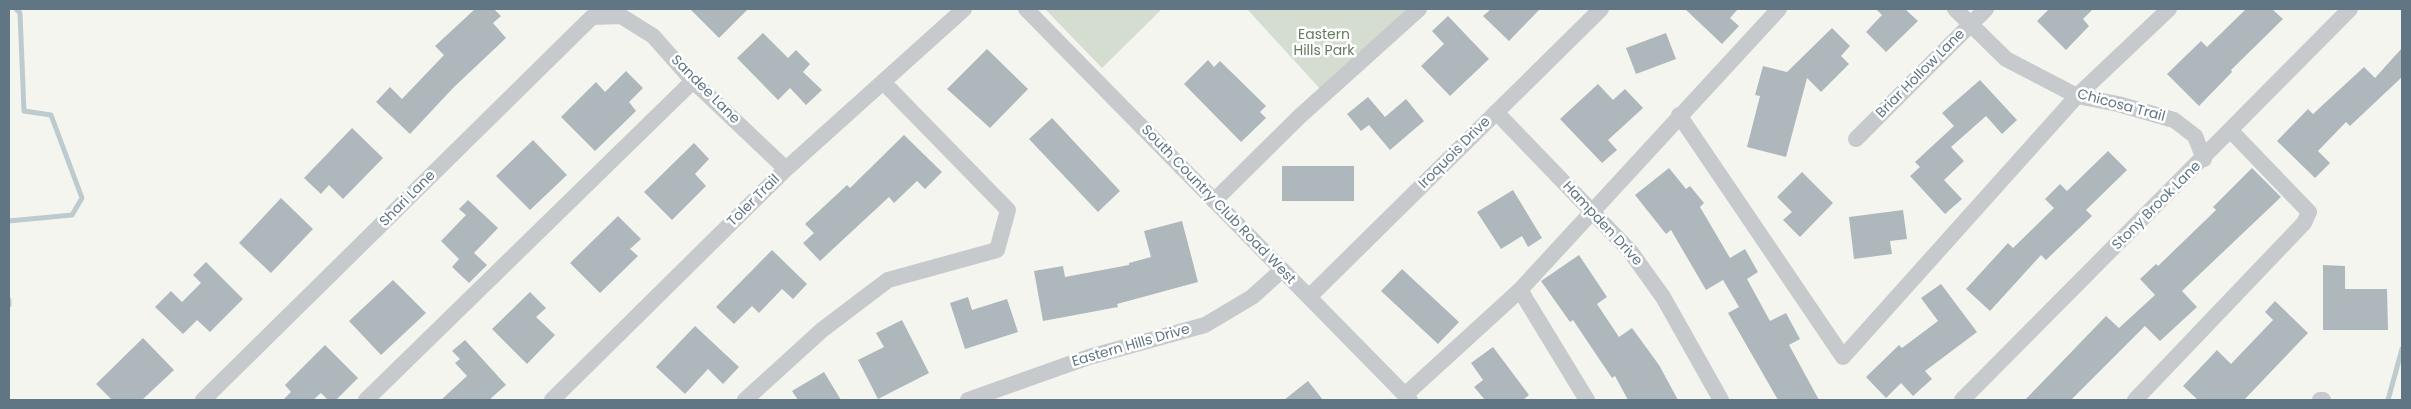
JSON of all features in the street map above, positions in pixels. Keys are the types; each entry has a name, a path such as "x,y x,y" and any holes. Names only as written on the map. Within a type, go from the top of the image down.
{"street":[{"name":"Toler Trail","path":"552,400 786,169 884,83 964,9"},
{"name":"South Country Club Road West","path":"1026,9 1408,397"},
{"path":"1214,201 1287,129 1419,9"},
{"name":"Iroquois Drive","path":"1309,297 1601,9"},
{"path":"1408,397 1520,290 1679,115 1779,9"},
{"name":"Chicosa Trail","path":"1956,9 2006,59 2077,96 2118,104 2174,120 2195,136 2204,159"},
{"name":"Briar Hollow Lane","path":"1856,139 1986,9"},
{"path":"1679,115 1843,357 2077,96 2169,9"},
{"name":"Stony Brook Lane","path":"1962,400 2204,159 2350,9"},
{"name":"Sandee Lane","path":"621,16 653,36 693,81 786,169"},
{"name":"Shari Lane","path":"203,400 592,18 621,16"},
{"path":"366,400 693,81"},
{"path":"745,400 822,330 888,280 997,250 1008,210 884,83"},
{"name":"Hampden Drive","path":"1496,112 1630,251 1663,297 1721,400"},
{"path":"2135,400 2304,223 2309,212 2231,131"},
{"name":"Eastern Hills Drive","path":"968,400 1090,357 1205,325 1252,297 1282,270"},
{"path":"1520,290 1586,400"}],"green space":[{"path":"1045,9 1162,9 1102,68"},
{"name":"Eastern Hills Park","path":"1247,9 1411,9 1322,91"}],"building":[{"path":"475,9 494,9 501,16 493,23 506,38 453,88 410,134 376,102 390,87 402,99 444,55 435,46"},
{"path":"690,9 748,9 719,38"},
{"path":"1491,9 1540,9 1509,41 1483,16"},
{"path":"1685,9 1738,9 1730,18 1739,26 1722,44"},
{"path":"1876,9 1905,9 1918,21 1886,52 1866,32 1882,15"},
{"path":"2049,9 2093,9 2083,19 2089,26 2066,50 2037,21"},
{"path":"2246,9 2272,9 2283,19 2231,70 2232,72 2199,106 2167,74 2201,41 2207,47"},
{"path":"1448,16 1489,59 1450,96 1421,66 1444,44 1432,31"},
{"path":"1832,28 1850,46 1841,56 1849,64 1821,92 1807,78 1786,157 1747,147 1760,96 1755,95 1763,66 1787,72"},
{"path":"763,33 788,58 796,50 810,64 803,72 822,90 806,105 790,88 778,100 737,58"},
{"path":"1666,33 1676,59 1636,74 1626,48"},
{"path":"2402,48 2402,77 2350,126 2346,122 2318,151 2330,163 2315,178 2277,141 2308,109 2313,114 2364,67 2375,78"},
{"path":"987,49 1028,89 990,128 947,89"},
{"path":"1208,60 1214,67 1220,61 1266,106 1260,112 1266,118 1241,142 1184,84"},
{"path":"626,71 643,88 629,102 636,111 595,151 561,117 596,82 605,92"},
{"path":"1980,80 2017,120 2002,134 1986,116 1951,147 1964,161 1944,180 1962,199 1945,214 1910,176 1920,167 1915,162 1954,126 1942,113"},
{"path":"1598,84 1613,100 1625,89 1643,108 1608,140 1617,150 1602,163 1560,119"},
{"path":"1368,97 1385,117 1406,99 1424,121 1390,150 1369,125 1361,131 1347,114"},
{"path":"1052,118 1120,191 1098,212 1029,139"},
{"path":"352,128 383,158 343,199 329,185 321,194 304,178"},
{"path":"904,135 942,172 925,189 917,181 894,203 889,197 820,261 803,243 814,233 805,224 847,185 850,188"},
{"path":"533,140 567,175 530,210 496,176"},
{"path":"694,143 709,159 695,174 706,186 672,220 644,192"},
{"path":"2108,151 2127,170 2086,210 2092,216 2046,260 2041,255 1990,311 1966,289 2008,243 2013,248 2054,208 2045,199 2060,184 2067,191"},
{"path":"1282,166 1354,166 1354,201 1282,201"},
{"path":"1669,168 1686,189 1690,186 1704,203 1700,207 1730,258 1745,249 1758,272 1747,279 1770,321 1786,313 1800,339 1789,345 1819,400 1778,400 1728,313 1739,307 1723,280 1706,290 1671,230 1666,234 1635,195"},
{"path":"2252,168 2281,197 2182,291 2197,307 2160,341 2145,326 2071,400 2025,400 2106,316 2119,328 2155,295 2140,279 2156,264 2158,266 2216,210 2213,207"},
{"path":"1802,172 1833,203 1800,237 1783,220 1792,212 1777,197"},
{"path":"1513,190 1542,238 1528,247 1522,236 1501,249 1477,212"},
{"path":"281,198 313,229 271,273 239,243"},
{"path":"468,200 498,228 474,253 487,265 469,283 452,267 459,259 441,241 466,215 459,209"},
{"path":"1903,210 1907,239 1890,241 1892,254 1854,259 1849,217"},
{"path":"618,216 641,239 630,249 638,256 600,293 570,263"},
{"path":"1182,221 1198,282 1117,304 1118,307 1043,321 1034,271 1063,266 1065,277 1129,265 1129,263 1151,257 1144,231"},
{"path":"772,250 807,284 793,299 782,289 759,313 752,306 734,324 716,307"},
{"path":"1579,255 1607,297 1597,304 1619,337 1632,328 1659,365 1678,400 1628,400 1615,376 1612,378 1573,320 1570,322 1541,281"},
{"path":"206,262 243,299 210,332 197,320 183,334 155,307 171,291 182,302 201,283 193,275"},
{"path":"2323,265 2345,266 2345,289 2387,289 2388,330 2323,330"},
{"path":"1402,269 1459,322 1438,344 1381,291"},
{"path":"393,280 426,313 381,355 349,321"},
{"path":"1941,284 1977,332 1925,371 1932,379 1913,396 1901,383 1886,398 1866,377 1899,345 1902,348 1938,321 1921,298"},
{"path":"530,292 546,308 536,317 555,335 527,364 492,329"},
{"path":"968,297 972,310 1007,299 1018,332 965,349 950,303"},
{"path":"2275,301 2308,333 2244,400 2198,400 2183,386 2217,350 2231,364 2273,320 2265,312"},
{"path":"902,320 929,373 878,399 858,360 884,347 876,333"},
{"path":"695,326 739,367 723,384 708,369 685,394 656,367"},
{"path":"143,338 174,370 142,400 112,400 96,384"},
{"path":"465,340 506,385 489,400 441,400 467,376 455,363 460,359 452,351"},
{"path":"325,345 358,378 336,400 328,400 321,393 313,400 283,400 291,392 285,385"},
{"path":"1493,347 1529,395 1523,400 1485,400 1474,387 1483,380 1471,363"},
{"path":"824,372 841,400 798,400 792,391"},
{"path":"1308,381 1323,400 1284,400"}],"waterway":[{"path":"9,221 72,215 82,198 51,115 24,111 20,13 16,9"},
{"path":"9,300 9,305"},
{"path":"2388,400 2402,349"}]}
